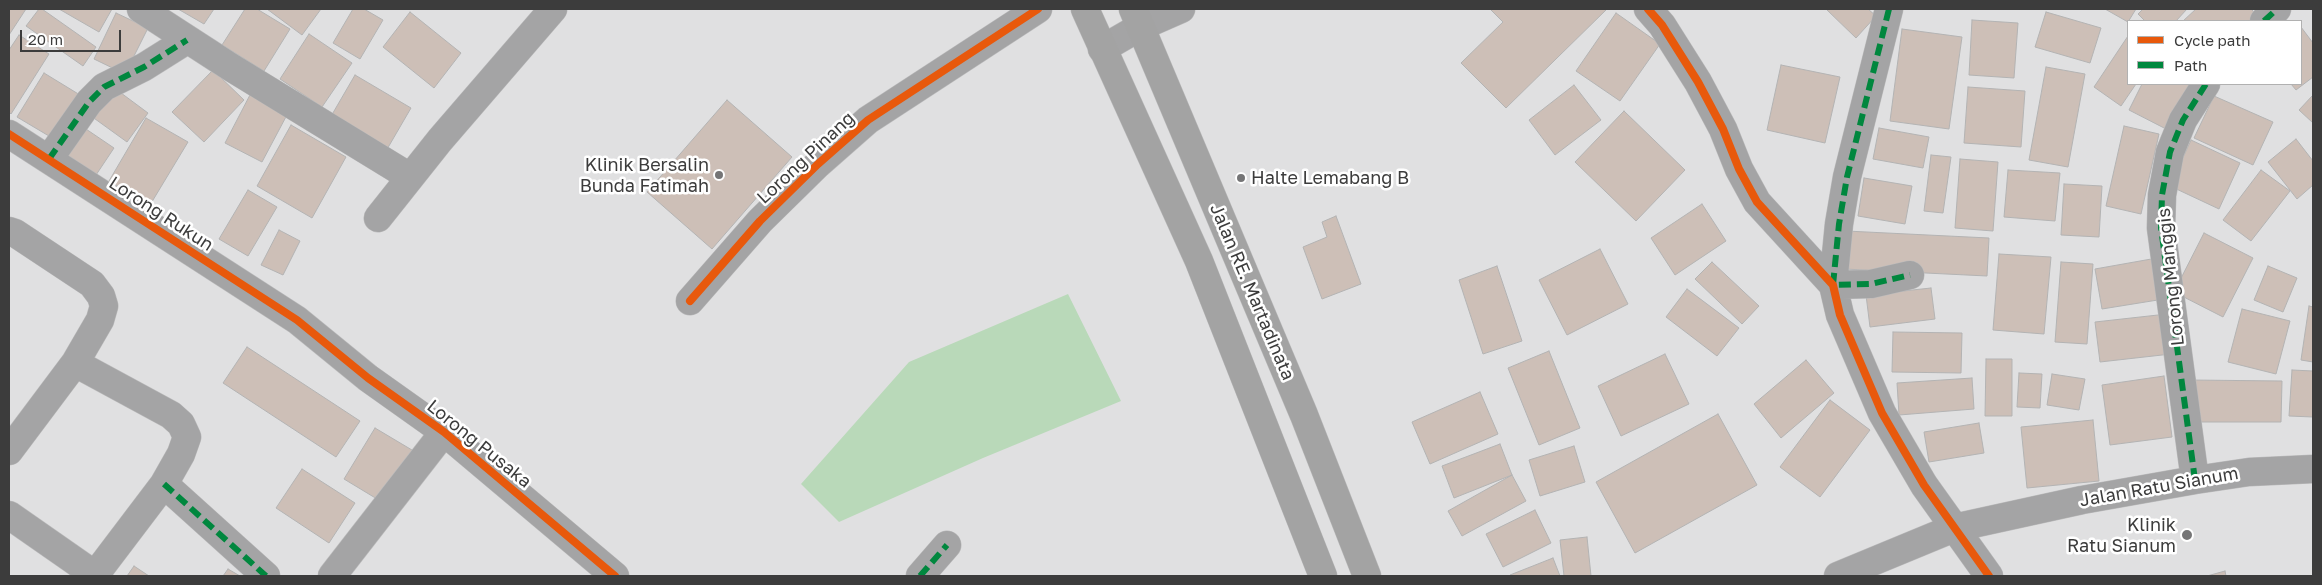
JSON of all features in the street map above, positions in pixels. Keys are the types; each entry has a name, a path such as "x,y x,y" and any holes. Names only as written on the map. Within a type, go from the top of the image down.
{"highway":[{"path":"1085,9 1199,261 1324,576"},
{"name":"Jalan RE. Martadinata","path":"1136,18 1304,415 1367,576"}],"street":[{"path":"140,9 410,177"},
{"path":"378,218 535,28 554,9"},
{"name":"Lorong Pinang","path":"690,301 767,215 818,164 868,120 1038,9"},
{"path":"1102,48 1136,18 1181,9"},
{"path":"1648,9 1662,25 1698,82 1723,129 1738,170 1757,202 1833,285 1871,284 1910,275"},
{"path":"1889,9 1847,177 1839,224 1833,285 1840,315 1882,413 1924,485 1989,576"},
{"path":"2265,20 2278,9"},
{"path":"48,159 89,102 104,87 144,67 187,40"},
{"name":"Lorong Manggis","path":"2195,480 2161,228 2162,195 2170,152 2183,120 2205,85"},
{"name":"Lorong Rukun","path":"9,134 297,320"},
{"path":"9,231 16,233 92,284 101,296 104,306 100,320 74,363 9,451"},
{"name":"Lorong Pusaka","path":"297,320 368,378 444,432 615,576"},
{"path":"9,515 95,575 164,484 181,454 187,436 181,424 171,415 74,363"},
{"path":"332,576 444,432"},
{"name":"Jalan Ratu Sianum","path":"1838,576 1954,528 2082,500 2195,480 2249,472 2313,469"},
{"path":"164,484 266,576"},
{"path":"920,576 947,545"}],"green space":[{"path":"1068,294 1121,401 983,458 839,522 801,484 909,362"}],"building":[{"path":"9,9 26,9 9,35"},
{"path":"39,9 42,9 96,47 83,66 26,26"},
{"path":"59,9 112,9 99,32"},
{"path":"178,9 214,9 204,24"},
{"path":"245,9 257,9 290,29 264,71 222,45"},
{"path":"267,9 321,9 302,35"},
{"path":"353,9 364,9 383,20 360,59 333,43"},
{"path":"1490,9 1607,9 1506,108 1461,63 1503,22"},
{"path":"1826,9 1868,9 1876,16 1856,38"},
{"path":"2105,9 2136,9 2127,21"},
{"path":"2143,9 2187,9 2177,20 2144,20 2138,14"},
{"path":"2196,9 2251,9 2257,15 2251,20 2184,20"},
{"path":"410,12 461,53 434,88 383,47"},
{"path":"2046,12 2101,28 2090,63 2035,47"},
{"path":"116,13 148,28 125,74 94,59"},
{"path":"1616,13 1660,44 1620,101 1576,71"},
{"path":"1972,20 2018,23 2014,78 1969,75"},
{"path":"2302,28 2313,43 2313,77 2296,90 2292,85 2302,85"},
{"path":"1902,29 1962,37 1949,129 1890,121"},
{"path":"309,34 352,63 322,107 280,79"},
{"path":"19,35 49,54 11,114 9,112 9,50"},
{"path":"2127,38 2127,85 2135,85 2121,106 2094,87"},
{"path":"1781,65 1840,77 1825,143 1767,130"},
{"path":"2046,67 2085,74 2068,167 2029,160"},
{"path":"213,70 244,100 204,142 172,112"},
{"path":"44,73 80,95 54,139 17,117"},
{"path":"355,75 411,108 386,151 330,118"},
{"path":"1574,85 1601,120 1555,155 1529,120"},
{"path":"2142,85 2190,85 2168,130 2129,110"},
{"path":"113,87 148,113 127,142 91,116"},
{"path":"1968,87 2025,91 2021,147 1964,143"},
{"path":"251,93 288,113 262,162 225,143"},
{"path":"2313,95 2313,123 2299,110"},
{"path":"2214,96 2273,122 2253,165 2194,138"},
{"name":"Klinik Bersalin Bunda Fatimah","path":"727,100 792,157 712,249 647,192"},
{"path":"1624,111 1685,170 1636,221 1575,162"},
{"path":"146,118 188,142 150,205 109,181"},
{"path":"291,125 346,157 312,218 257,186"},
{"path":"2124,126 2159,134 2141,214 2106,206"},
{"path":"83,127 114,148 94,178 63,157"},
{"path":"1879,128 1929,137 1923,168 1873,159"},
{"path":"2296,139 2313,161 2313,185 2297,199 2268,162"},
{"path":"2191,140 2240,163 2219,209 2170,186"},
{"path":"1931,155 1951,157 1943,213 1924,211"},
{"path":"1960,159 1998,162 1993,231 1955,228"},
{"path":"2008,170 2060,173 2055,221 2004,217"},
{"path":"2261,170 2290,191 2251,241 2223,220"},
{"path":"1864,178 1912,186 1905,224 1858,216"},
{"path":"2064,184 2102,186 2099,237 2061,235"},
{"path":"248,190 277,207 248,256 219,239"},
{"path":"1702,204 1726,241 1675,275 1651,238"},
{"path":"1336,216 1361,284 1322,299 1303,247 1327,237 1322,222"},
{"path":"279,230 300,241 283,275 261,265"},
{"path":"1846,231 1989,238 1987,276 1844,269"},
{"path":"2204,233 2253,258 2223,317 2174,292"},
{"path":"1600,249 1628,304 1567,335 1539,280"},
{"path":"1999,254 2051,257 2044,334 1993,330"},
{"path":"2157,258 2164,299 2102,309 2095,269"},
{"path":"1712,262 1759,306 1742,324 1695,279"},
{"path":"2061,262 2093,264 2087,344 2055,342"},
{"path":"1497,266 1522,341 1483,354 1459,280"},
{"path":"2268,266 2297,278 2283,312 2254,300"},
{"path":"1931,288 1935,319 1870,327 1866,295"},
{"path":"1687,289 1739,328 1717,356 1666,317"},
{"path":"2309,306 2313,307 2313,362 2301,360"},
{"path":"2242,309 2290,321 2276,374 2228,362"},
{"path":"2167,314 2171,354 2100,362 2095,322"},
{"path":"1893,332 1962,333 1961,373 1892,372"},
{"path":"247,347 360,421 336,457 223,383"},
{"path":"1549,351 1580,428 1539,445 1508,368"},
{"path":"1665,354 1689,404 1621,436 1598,386"},
{"path":"1986,359 2012,359 2012,416 1985,416"},
{"path":"1806,360 1834,393 1781,438 1754,404"},
{"path":"2292,370 2313,371 2313,417 2289,416"},
{"path":"2019,373 2042,374 2040,408 2017,407"},
{"path":"2052,374 2085,379 2079,410 2047,405"},
{"path":"2164,376 2172,437 2110,445 2102,385"},
{"path":"1972,378 1974,409 1899,415 1897,383"},
{"path":"2190,380 2282,381 2281,422 2190,422"},
{"path":"1480,392 1498,434 1430,464 1412,422"},
{"path":"1830,400 1870,430 1820,497 1780,467"},
{"path":"1718,414 1757,485 1635,553 1596,482"},
{"path":"2093,420 2099,481 2027,488 2021,427"},
{"path":"1979,423 1984,453 1929,462 1924,432"},
{"path":"375,428 417,453 387,505 344,479"},
{"path":"1500,444 1512,475 1454,498 1442,466"},
{"path":"1574,446 1585,482 1540,496 1529,460"},
{"path":"302,469 355,503 329,543 276,508"},
{"path":"1512,475 1526,501 1462,536 1448,511"},
{"path":"1535,510 1551,543 1503,567 1486,534"},
{"path":"1587,537 1591,576 1564,576 1560,540"},
{"path":"1553,558 1560,576 1510,576 1510,575"},
{"path":"134,566 149,576 127,576"},
{"path":"228,569 240,576 223,576"},
{"path":"2225,571 2226,576 2207,576"}],"marked path":[{"path":"1889,9 1847,177 1839,224 1833,285 1871,284 1910,275"},
{"path":"2265,20 2277,9"},
{"path":"49,159 89,102 104,87 144,67 187,40"},
{"path":"2195,480 2161,228 2162,195 2170,152 2183,120 2205,85"},
{"path":"164,484 266,576"},
{"path":"920,576 947,545"}],"cycle path":[{"path":"690,301 760,221 818,164 868,120 1038,9"},
{"path":"1648,9 1662,25 1698,82 1723,129 1739,169 1757,202 1833,285 1840,315 1882,413 1924,485 1989,576"},
{"path":"9,134 297,320 368,378 444,432 615,576"}],"place":[{"name":"Klinik Bersalin Bunda Fatimah","path":"719,175"},
{"name":"Halte Lemabang B","path":"1241,178"},
{"name":"Klinik Ratu Sianum","path":"2187,535"}]}
